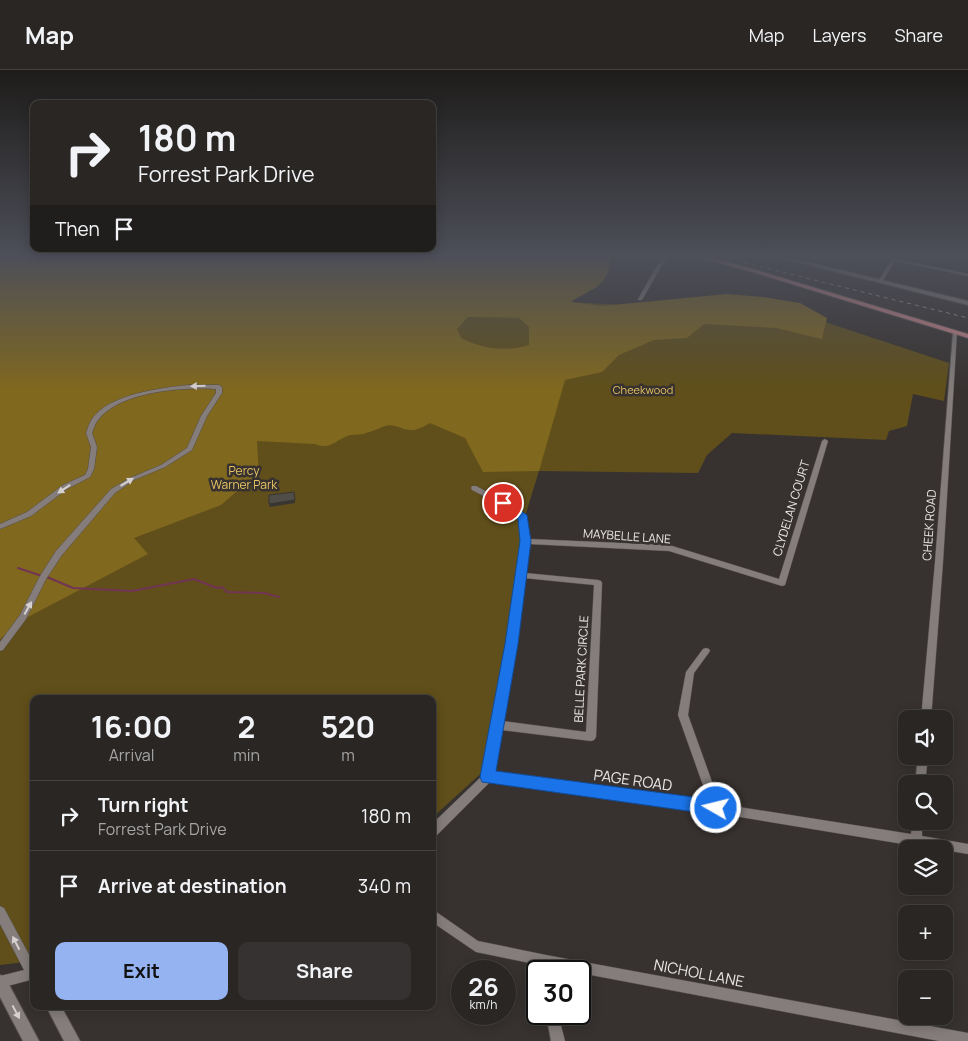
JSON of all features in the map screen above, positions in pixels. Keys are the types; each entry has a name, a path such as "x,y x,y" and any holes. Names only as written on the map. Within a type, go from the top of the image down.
{"main road":[{"path":"850,300 968,336"}],"street":[{"name":"CHEEK ROAD","path":"927,710 955,332"},
{"path":"0,527 29,514 65,487 88,476 91,469 94,447 89,433 95,419 103,412 134,396 156,391 190,386 219,387 219,393 204,416 190,449 163,466 132,479 113,491 60,553 43,578 23,617 0,648"},
{"name":"CLYDELAN COURT","path":"782,583 824,440"},
{"path":"436,828 488,777 526,541 523,518 503,503 474,488"},
{"name":"MAYBELLE LANE","path":"526,541 669,548 782,583"},
{"name":"BELLE PARK CIRCLE","path":"497,725 591,737 598,583 521,575"},
{"path":"706,651 690,672 683,715 716,808"},
{"name":"PAGE ROAD","path":"488,777 716,808 916,840"},
{"path":"916,840 917,830"},
{"name":"PAGE ROAD","path":"953,846 968,849"},
{"path":"0,912 30,968"},
{"name":"NICHOL LANE","path":"436,918 476,946 526,960"},
{"name":"NICHOL LANE","path":"591,974 968,1040"},
{"path":"30,975 0,982 31,1041"},
{"path":"55,1010 72,1041"},
{"path":"554,1025 558,1041"}],"green space":[{"name":"Percy Warner Park","path":"0,300 550,300 804,315 949,363 944,401 913,394 907,426 889,431 886,440 732,433 707,455 698,473 539,471 522,526 523,534 487,768 436,814 436,695 30,695 30,961 0,965"},
{"path":"0,300 574,300 571,302 602,306 661,300 783,300 800,303 827,318 822,339 776,328 704,324 687,338 654,340 619,355 602,372 565,380 539,471 483,472 465,438 430,423 415,430 391,425 385,426 363,434 347,436 325,446 257,441 259,476 250,480 221,505 134,538 148,554 26,618 0,639","holes":["468,317 519,318 529,327 529,345 503,349 478,345 461,338 457,329"]}],"building":[{"path":"294,492 295,500 269,504 269,495"}],"waterway":[{"path":"18,568 42,576"},
{"path":"47,577 73,588 132,591 194,579 217,588 222,587 227,592 264,593 279,597"}],"railway":[{"path":"896,300 968,318"}],"route":[{"path":"503,503 523,518 526,541 512,644 488,777 716,808"}],"park label":[{"name":"Cheekwood","path":"643,389"}]}
